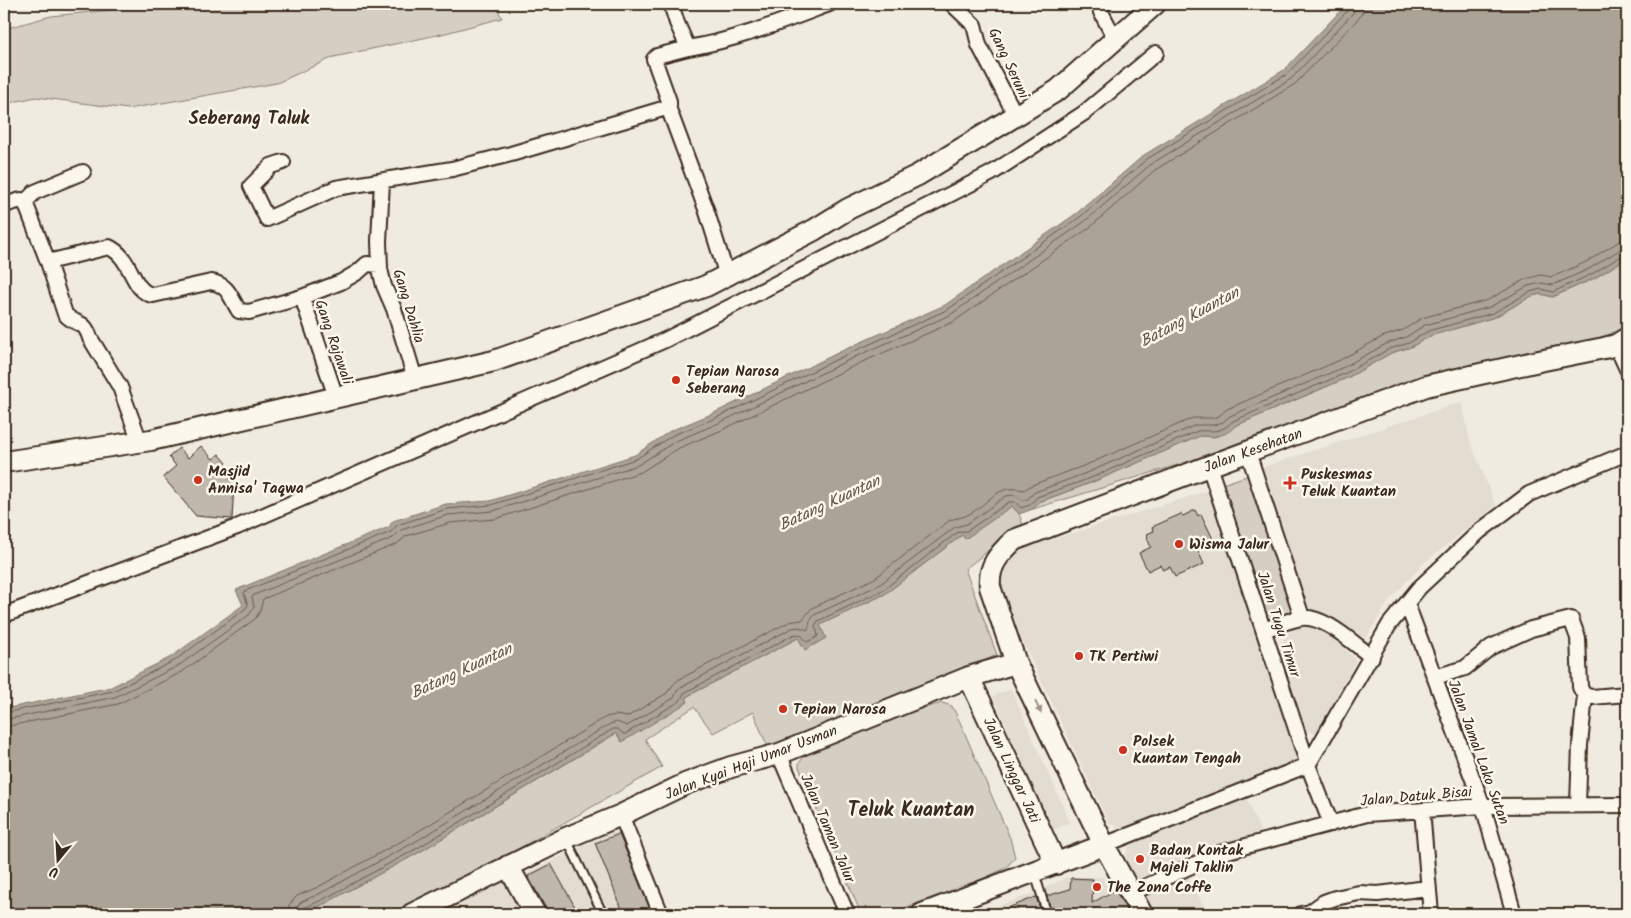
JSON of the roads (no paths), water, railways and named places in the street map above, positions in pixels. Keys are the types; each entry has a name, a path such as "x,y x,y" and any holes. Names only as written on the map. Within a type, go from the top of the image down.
{"street":[{"path":"671,4 688,48"},
{"path":"726,276 706,209 668,107 669,101 654,59 657,56 688,48 705,46 777,24 829,4"},
{"name":"Gang Seruni","path":"952,4 974,25 979,45 1016,116"},
{"path":"1099,4 1101,12 1116,39"},
{"path":"4,462 140,442 494,361 706,286 814,230 848,208 918,175 1058,90 1155,4"},
{"path":"4,615 237,527 666,340 992,173 1084,113 1156,53"},
{"path":"283,162 271,166 251,186 267,219 336,188 452,169 668,107"},
{"path":"25,202 35,192 83,172"},
{"name":"Gang Dahlia","path":"382,181 379,225 380,265 384,286 394,309 415,379"},
{"path":"4,204 21,200 25,202"},
{"path":"25,202 65,314 70,320 82,323 88,330 90,338 120,387 140,442"},
{"path":"48,262 109,247 122,256 139,286 147,294 154,295 211,282 218,283 229,292 239,311 244,312 302,297 341,282 367,264 380,265"},
{"name":"Gang Rajawali","path":"302,297 336,398"},
{"path":"1621,342 1627,369"},
{"name":"Jalan Kesehatan","path":"1016,664 990,587 989,576 998,556 1014,540 1426,386 1621,342"},
{"path":"1248,452 1302,618"},
{"path":"922,914 1056,864 1308,764 1389,625 1419,588 1480,531 1529,494 1627,453"},
{"name":"Jalan Tugu Timur","path":"1209,466 1308,764 1331,824"},
{"name":"Jalan Jamal Lako Sutan","path":"1407,604 1483,806 1514,914"},
{"path":"1264,630 1302,618 1318,619 1372,657"},
{"path":"1435,677 1465,668 1491,647 1531,629 1571,619 1578,638 1580,687 1584,695 1578,805"},
{"path":"1016,664 1104,845 1142,914"},
{"name":"Jalan Kyai Haji Umar Usman","path":"412,914 566,838 621,815 685,784 779,754 969,677 1016,664"},
{"name":"Jalan Linggar Jati","path":"969,677 1056,864"},
{"path":"1584,695 1592,697 1627,694"},
{"name":"Jalan Taman Jalur","path":"779,754 847,914"},
{"name":"Jalan Datuk Bisai","path":"1131,893 1220,853 1367,814 1483,806 1627,805"},
{"path":"1422,810 1431,914"},
{"path":"621,815 661,914"},
{"path":"508,866 535,914"},
{"path":"1301,914 1310,912 1324,902 1335,898 1359,893 1378,894 1428,888"}],"lane":[{"path":"566,838 603,914"},
{"path":"1034,872 1047,914"}],"water":[{"name":"Batang Kuantan","path":"1347,4 1627,4 1627,258 1595,278 1552,297 1541,294 1532,296 1495,317 1430,336 1411,347 1391,353 1349,377 1235,426 1228,432 1214,436 1200,436 1093,482 1039,502 1033,509 1019,514 1012,506 965,539 962,535 885,594 820,625 826,638 805,650 798,638 686,697 688,702 622,742 616,733 418,853 326,903 301,914 4,914 4,709 111,687 171,657 243,605 236,590 389,527 393,521 446,504 490,501 635,455 670,431 714,413 850,347 945,305 1077,213 1144,155 1284,70"}],"place":[{"name":"Tepian Narosa Seberang","path":"676,380"},
{"name":"Masjid Annisa' Taqwa","path":"198,480"},
{"name":"Puskesmas Teluk Kuantan","path":"1290,483"},
{"name":"Wisma Jalur","path":"1179,544"},
{"name":"TK Pertiwi","path":"1079,656"},
{"name":"Tepian Narosa","path":"783,709"},
{"name":"Polsek Kuantan Tengah","path":"1123,750"},
{"name":"Badan Kontak Majeli Taklin","path":"1140,859"},
{"name":"The Zona Coffe","path":"1097,887"}],"district":[{"name":"Seberang Taluk","path":"249,118"},
{"name":"Teluk Kuantan","path":"911,809"}]}
